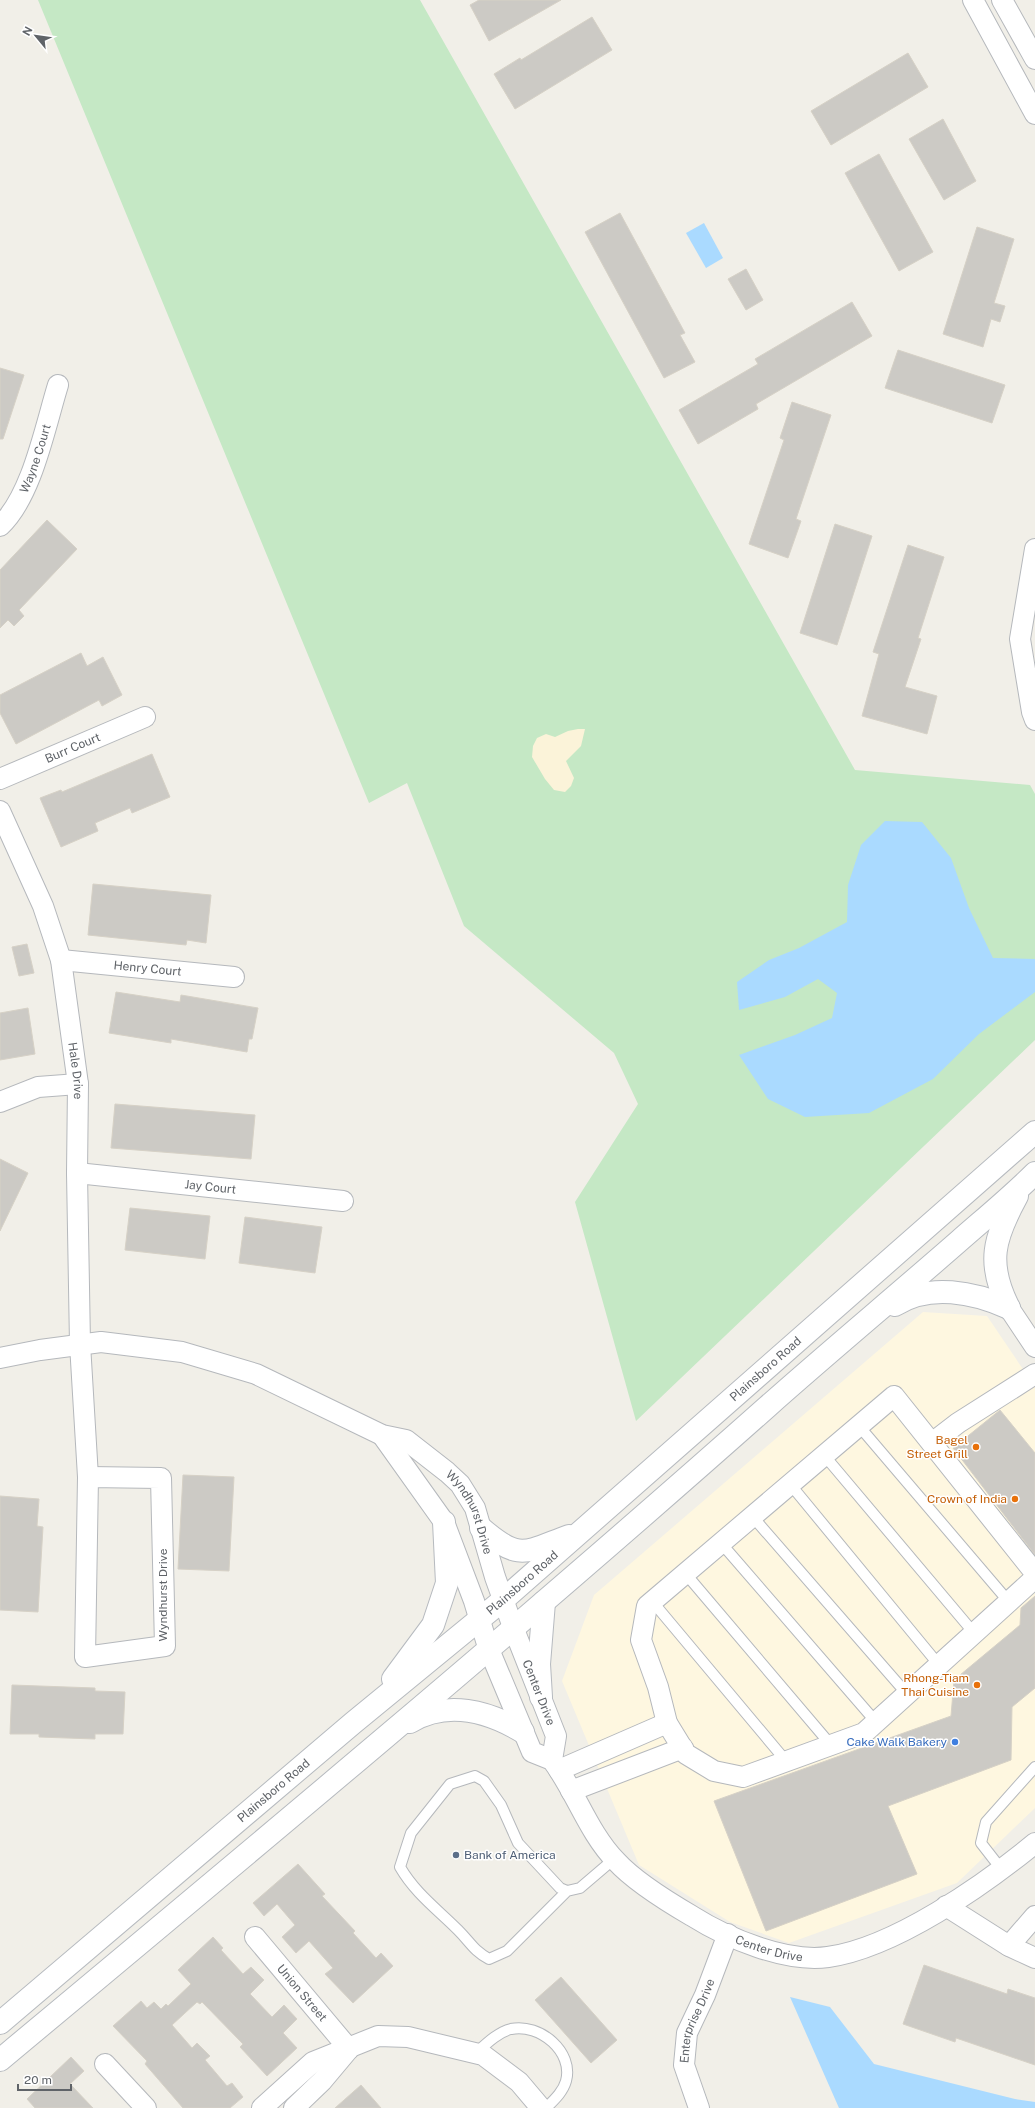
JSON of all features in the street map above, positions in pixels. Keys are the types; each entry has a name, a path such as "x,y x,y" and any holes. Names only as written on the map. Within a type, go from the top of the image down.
{"street":[{"path":"973,0 1035,114"},
{"path":"1002,0 1035,59"},
{"name":"Wayne Court","path":"0,526 9,518 26,491 58,385"},
{"path":"1035,549 1020,639 1035,720"},
{"name":"Burr Court","path":"0,779 145,717"},
{"name":"Hale Drive","path":"1,815 43,906 61,960 78,1084 77,1173 80,1344"},
{"name":"Henry Court","path":"61,960 234,977"},
{"path":"0,1102 38,1087 78,1084"},
{"name":"Plainsboro Road","path":"0,2023 353,1723 503,1600 1035,1132"},
{"name":"Jay Court","path":"77,1173 343,1201"},
{"path":"1030,1178 1001,1230 995,1254 996,1273 1000,1291 1009,1308 1035,1347"},
{"path":"0,2060 387,1736 488,1647 544,1602 797,1380 865,1324 1030,1178"},
{"path":"865,1324 906,1297 931,1293 966,1294 995,1302 1009,1308"},
{"name":"Wyndhurst Drive","path":"0,1358 80,1344 101,1342 182,1352 256,1374 382,1435 406,1440 460,1484 475,1508 503,1600 513,1627"},
{"name":"Wyndhurst Drive","path":"80,1344 88,1477 85,1657 165,1646 161,1478 88,1477"},
{"path":"932,1444 958,1423 1035,1374"},
{"path":"1035,1573 894,1396 646,1606 641,1640 658,1687 667,1723 686,1754 714,1771 743,1777 864,1733 1035,1578"},
{"name":"Wyndhurst Drive","path":"382,1435 444,1522 480,1619 488,1647"},
{"path":"353,1723 399,1672 433,1625 447,1583 444,1522"},
{"path":"481,1528 498,1543 510,1549 524,1553 583,1530"},
{"path":"541,1697 539,1664 544,1602"},
{"name":"Center Drive","path":"513,1627 556,1736 556,1765 599,1841 614,1859 665,1900 704,1923 742,1941 792,1956 828,1957 869,1946 928,1918 1002,1870 1035,1843"},
{"path":"488,1647 532,1752 556,1765 667,1723"},
{"path":"387,1736 425,1713 461,1710 500,1719 523,1732"},
{"path":"571,1791 683,1748"},
{"path":"946,1906 1008,1946 1035,1958"},
{"path":"1008,1946 1035,1916"},
{"name":"Enterprise Drive","path":"699,2108 684,2065 687,2033 705,1995 728,1934"},
{"name":"Union Street","path":"255,1937 349,2049"},
{"path":"270,2105 313,2062 349,2049 378,2036 385,2036 408,2037 483,2054 519,2082 541,2108"},
{"path":"294,2108 322,2081 349,2049"},
{"path":"105,2064 146,2108"}],"lane":[{"path":"859,1426 1009,1602"},
{"path":"824,1455 974,1633"},
{"path":"790,1484 939,1665"},
{"path":"752,1516 907,1694"},
{"path":"721,1543 876,1722"},
{"path":"685,1573 831,1745"},
{"path":"652,1601 786,1761"},
{"path":"1002,1870 981,1843 986,1822 1035,1767"},
{"path":"567,1891 560,1888 518,1843 501,1805 484,1781 474,1776 450,1784 411,1833 400,1867 411,1885 460,1932 476,1952 489,1959 507,1951 567,1891 580,1888 614,1859"},
{"path":"476,2052 500,2034 510,2029 521,2028 532,2030 544,2035 556,2046 563,2057 568,2070 566,2082 561,2092 546,2108"}],"shaded area":[{"path":"923,1312 987,1316 1035,1387 1035,1808 957,1883 789,1943 730,1922 639,1865 562,1681 594,1595"}],"green space":[{"path":"38,0 420,0 855,770 1030,785 1035,794 1035,1040 636,1421 575,1202 638,1104 614,1053 464,926 407,783 369,803"}],"sand":[{"path":"585,729 581,746 566,761 574,778 571,786 565,792 554,790 545,779 532,757 533,746 537,738 546,734 555,737 568,731"}],"water":[{"path":"704,223 723,258 706,268 686,233"},
{"path":"885,821 922,822 951,858 969,908 993,958 1035,959 1035,992 979,1034 933,1079 869,1113 805,1117 768,1099 739,1055 795,1035 832,1018 837,993 818,979 785,997 739,1010 737,982 769,960 799,948 847,922 848,885 861,845"},
{"path":"790,1997 830,2007 874,2064 1015,2099 1035,2102 1035,2108 839,2108"}],"building":[{"path":"479,0 561,0 489,41 470,5"},
{"path":"592,17 612,50 515,109 494,74 520,58 521,60"},
{"path":"908,53 928,87 831,145 811,111"},
{"path":"943,119 976,181 944,200 909,139"},
{"path":"879,154 933,252 899,271 845,173"},
{"path":"620,213 685,333 680,335 695,362 664,378 585,232"},
{"path":"977,227 1014,239 994,303 1005,306 1000,322 991,319 983,347 943,334"},
{"path":"746,269 763,300 746,310 728,279"},
{"path":"852,302 872,336 756,404 758,409 698,444 679,410 758,364 755,359"},
{"path":"898,350 1005,385 992,423 885,388"},
{"path":"0,368 24,375 3,439 0,439"},
{"path":"792,402 831,415 796,519 801,521 788,558 749,544 784,440 780,438"},
{"path":"47,520 77,549 19,610 24,616 14,626 8,620 0,628 0,570"},
{"path":"835,524 872,536 837,645 800,633"},
{"path":"908,545 944,557 918,638 921,639 905,687 937,696 927,734 862,716 879,654 873,652"},
{"path":"81,653 87,666 103,657 122,695 102,706 99,700 16,744 0,713 0,695"},
{"path":"152,754 170,797 132,813 130,808 95,823 98,831 61,847 40,798 61,790 62,792"},
{"path":"93,884 211,895 206,943 187,940 186,945 88,935"},
{"path":"27,944 34,973 19,976 12,947"},
{"path":"116,992 180,1002 181,995 258,1008 252,1039 249,1039 247,1052 171,1039 171,1043 109,1033"},
{"path":"28,1008 35,1054 0,1060 0,1013"},
{"path":"115,1104 255,1115 251,1159 111,1148"},
{"path":"0,1159 28,1173 0,1231"},
{"path":"130,1208 210,1216 205,1259 125,1250"},
{"path":"245,1217 322,1227 315,1273 239,1263"},
{"path":"1000,1410 1035,1453 1035,1555 953,1448"},
{"path":"183,1475 234,1477 229,1571 178,1569"},
{"path":"0,1496 39,1499 37,1526 43,1527 38,1612 0,1610"},
{"path":"1035,1596 1035,1688 1012,1707 1011,1760 888,1806 917,1874 766,1931 714,1801 951,1716 954,1680 1020,1625 1021,1608"},
{"path":"12,1685 95,1688 95,1691 125,1692 123,1734 95,1734 95,1739 39,1737 39,1734 10,1734"},
{"path":"298,1864 325,1894 322,1896 355,1931 353,1933 376,1958 381,1953 393,1966 353,2003 325,1974 333,1968 309,1941 296,1953 282,1937 295,1925 277,1904 264,1916 253,1903"},
{"path":"213,1937 223,1948 221,1950 243,1974 251,1967 264,1980 250,1994 272,2017 284,2005 297,2019 283,2033 297,2048 267,2076 240,2047 243,2044 202,2002 200,2004 197,2002 172,2025 192,2048 197,2043 210,2056 205,2060 227,2086 232,2083 243,2097 230,2108 183,2108 145,2064 147,2061 113,2026 141,2001 147,2008 154,2002 161,2009 166,2004 168,2006 191,1984 178,1970"},
{"path":"924,1965 1007,1994 1008,1989 1035,1998 1035,2065 956,2038 955,2042 903,2024"},
{"path":"561,1977 617,2040 591,2063 535,2000"},
{"path":"71,2057 84,2071 70,2084 93,2108 35,2108 27,2099"},
{"path":"361,2085 381,2108 335,2108"}],"place":[{"name":"Bagel Street Grill","path":"976,1447"},
{"name":"Crown of India","path":"1015,1499"},
{"name":"Rhong-Tiam Thai Cuisine","path":"977,1685"},
{"name":"Cake Walk Bakery","path":"955,1742"},
{"name":"Bank of America","path":"456,1855"}]}
